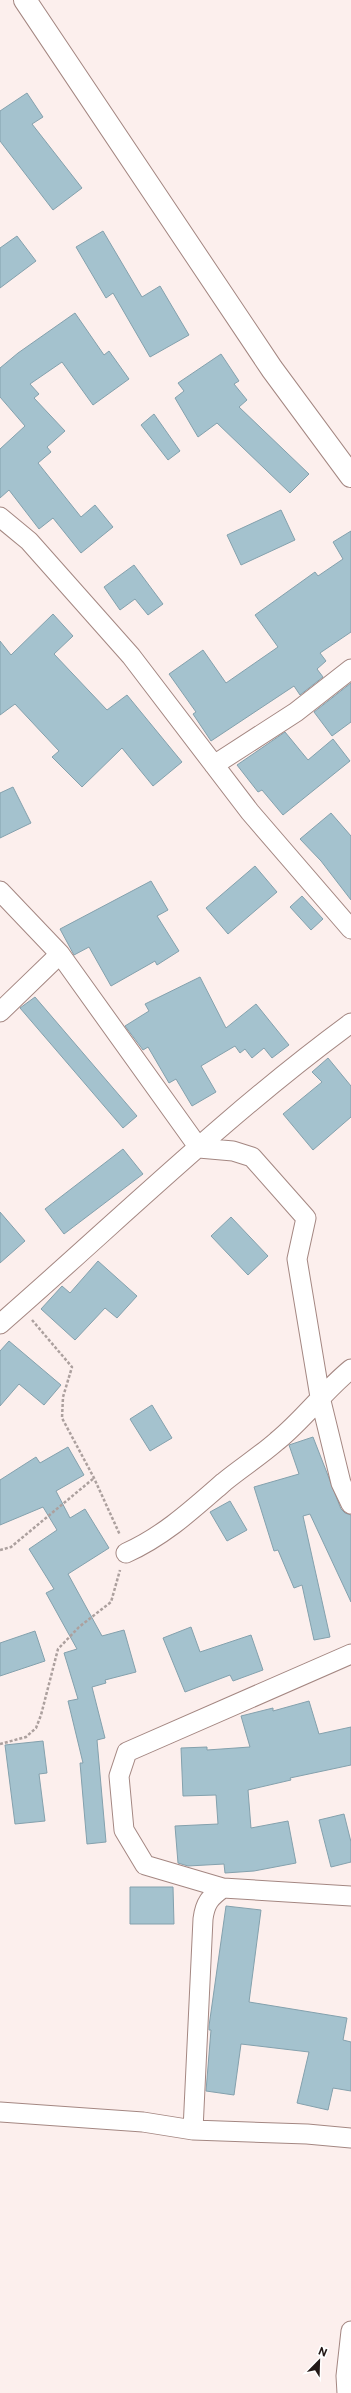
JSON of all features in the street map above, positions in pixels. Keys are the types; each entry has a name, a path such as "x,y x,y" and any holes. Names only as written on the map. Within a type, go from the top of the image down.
{"street":[{"path":"25,0 272,369 351,476"},
{"path":"0,517 29,541 130,656 250,812 351,929"},
{"path":"214,765 296,712 351,669"},
{"path":"0,891 60,954 199,1148 233,1151 252,1157 306,1218 297,1258 320,1397 341,1483 351,1504"},
{"path":"0,1012 60,954"},
{"path":"0,1324 199,1148 325,1042 351,1023"},
{"path":"126,1553 146,1544 168,1530 236,1473 251,1464 278,1441 320,1397 351,1369"},
{"path":"351,1654 127,1752 119,1776 124,1830 144,1865 223,1888 351,1896"},
{"path":"193,2130 204,1907 210,1897 223,1888"},
{"path":"0,2112 143,2122 193,2130 307,2134 351,2138"},
{"path":"347,2393 346,2376 351,2331"}],"path":[{"path":"0,1744 26,1737 36,1728 43,1708 58,1648 79,1627 111,1602 126,1553 94,1478 62,1418 63,1397 72,1367 20,1306"},
{"path":"0,1550 11,1547 94,1478"}],"building":[{"path":"27,93 43,117 32,124 82,188 53,210 0,141 0,111"},
{"path":"103,231 142,297 160,286 189,335 150,357 113,293 106,298 76,247"},
{"path":"17,236 36,261 0,288 0,248"},
{"path":"75,313 104,355 109,351 129,379 93,405 62,362 30,384 39,394 34,398 65,431 47,447 51,452 38,463 81,517 95,505 113,527 81,553 53,518 39,529 9,490 0,498 0,449 25,426 0,397 0,368 18,353"},
{"path":"221,354 239,381 234,384 247,400 239,407 309,474 290,493 217,423 198,437 175,398 184,391 178,383"},
{"path":"154,414 180,451 168,460 141,425"},
{"path":"281,510 295,540 241,565 227,535"},
{"path":"351,531 351,632 320,653 326,661 317,669 323,677 300,695 294,686 211,741 193,714 196,712 169,674 203,650 226,683 278,647 255,615 315,572 318,576 343,559 333,542"},
{"path":"134,565 163,604 148,615 135,599 120,610 104,587"},
{"path":"53,614 73,636 54,654 107,710 127,695 182,762 153,786 122,748 82,787 52,757 59,751 15,704 0,715 0,641 11,655"},
{"path":"351,683 351,722 332,736 314,712"},
{"path":"285,732 308,760 333,739 350,761 283,815 262,790 258,792 237,765"},
{"path":"13,787 31,823 0,838 0,793"},
{"path":"331,813 351,836 351,900 321,861 300,839"},
{"path":"255,866 277,892 228,934 206,908"},
{"path":"151,881 168,910 157,916 179,951 157,965 155,961 111,986 89,947 74,955 60,929"},
{"path":"302,896 323,919 311,930 290,907"},
{"path":"200,977 226,1028 256,1004 289,1045 272,1058 264,1048 252,1058 245,1049 240,1053 235,1046 201,1066 216,1092 192,1106 176,1079 169,1083 148,1047 143,1050 125,1026 149,1011 145,1004"},
{"path":"35,997 137,1116 123,1128 20,1008"},
{"path":"328,1058 351,1086 351,1117 313,1150 283,1114 322,1082 312,1072"},
{"path":"123,1149 143,1174 64,1234 45,1209"},
{"path":"0,1212 25,1241 0,1263"},
{"path":"231,1217 268,1256 248,1275 211,1236"},
{"path":"98,1261 137,1296 117,1318 105,1308 75,1340 41,1309 62,1286 70,1293"},
{"path":"9,1341 61,1385 44,1405 19,1384 0,1406 0,1351"},
{"path":"152,1405 172,1438 150,1451 130,1419"},
{"path":"313,1437 341,1509 345,1513 351,1515 351,1602 310,1514 303,1516 330,1637 314,1640 302,1585 294,1588 278,1550 274,1551 254,1487 299,1474 289,1445"},
{"path":"68,1447 84,1475 56,1491 70,1518 85,1509 109,1548 68,1574 102,1636 124,1630 136,1672 105,1680 106,1683 92,1687 105,1738 97,1740 106,1842 87,1844 80,1763 83,1763 68,1701 78,1699 64,1653 77,1649 46,1593 54,1589 29,1549 57,1530 43,1507 0,1525 0,1480 36,1457 40,1463"},
{"path":"230,1501 247,1530 227,1541 210,1512"},
{"path":"191,1627 200,1652 251,1635 263,1670 233,1681 230,1675 185,1692 163,1638"},
{"path":"35,1631 45,1661 0,1676 0,1643"},
{"path":"309,1701 319,1734 351,1727 351,1765 290,1778 291,1780 248,1790 251,1828 288,1821 296,1863 254,1871 225,1873 224,1864 188,1866 178,1863 175,1826 218,1824 216,1795 183,1796 181,1748 207,1747 207,1750 250,1747 241,1716 273,1708 273,1711"},
{"path":"43,1741 47,1773 39,1774 45,1821 15,1824 5,1745"},
{"path":"344,1814 351,1842 351,1862 331,1867 319,1820"},
{"path":"130,1887 173,1887 174,1924 130,1924"},
{"path":"226,1906 261,1910 249,2002 347,2018 343,2040 351,2042 351,2091 333,2088 328,2110 297,2103 309,2052 241,2044 234,2095 206,2091 211,2030 209,2030 209,2026"}]}
